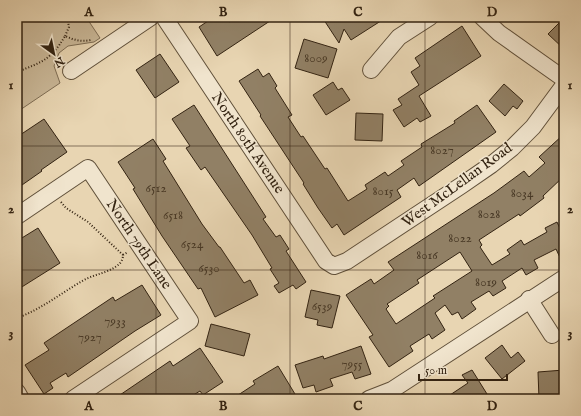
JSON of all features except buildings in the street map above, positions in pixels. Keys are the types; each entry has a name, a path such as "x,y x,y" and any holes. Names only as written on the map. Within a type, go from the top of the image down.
{"street":[{"path":"71,71 151,17"},
{"name":"North 80th Avenue","path":"164,17 326,261 334,266"},
{"path":"371,70 400,37 430,17"},
{"path":"482,17 499,33 564,79"},
{"name":"West McLellan Road","path":"334,266 353,257 491,165 512,148 533,127 564,85"},
{"name":"North 79th Lane","path":"17,216 88,168 190,321 73,399"},
{"path":"369,399 392,390 434,364 529,299 564,278"},
{"path":"529,299 552,335"},
{"path":"17,392 22,399"}],"path":[{"path":"17,72 42,62 52,55 65,36 69,27 67,17"},
{"path":"65,36 75,40 86,41 100,38 106,47"},
{"path":"61,202 66,208 88,222 123,255"},
{"path":"17,318 40,308 86,279 100,275 119,265 123,255 132,250 137,257 145,252"}],"shaded area":[{"path":"17,17 86,17 100,38 94,42 68,46 59,53 54,66 60,83 17,112"}]}
